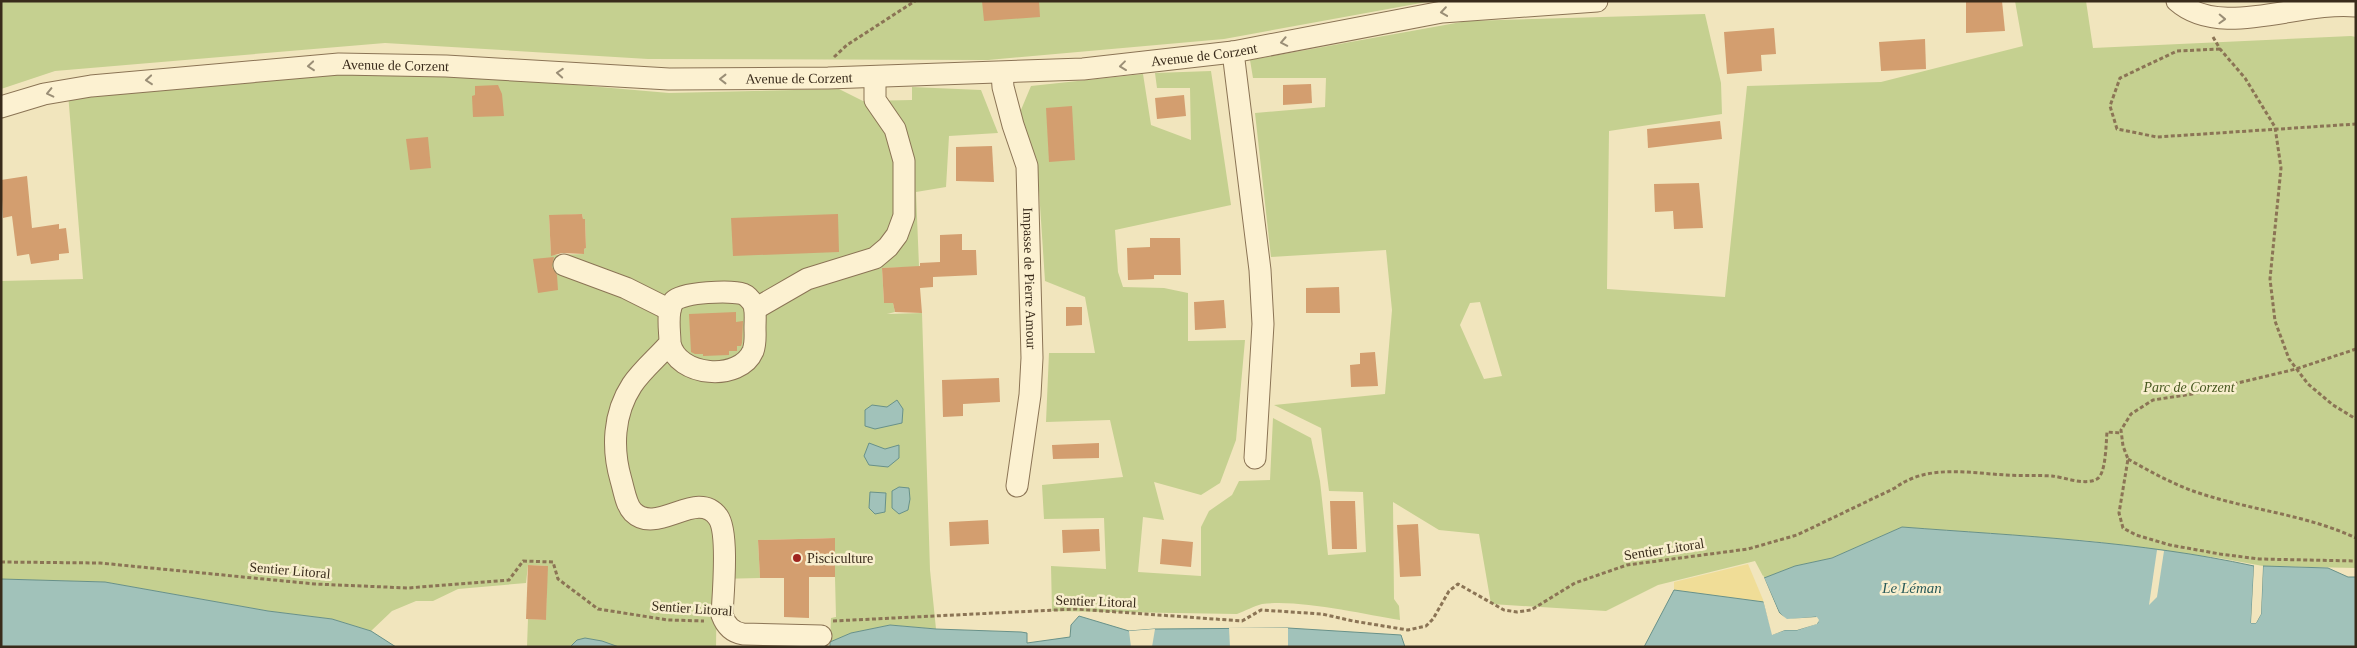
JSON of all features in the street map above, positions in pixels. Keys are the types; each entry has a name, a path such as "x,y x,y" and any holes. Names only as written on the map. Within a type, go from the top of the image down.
{"street":[{"name":"Avenue de Corzent","path":"1,107 44,94 91,86 339,64 446,66 634,78 875,77 1100,68 1233,52 1442,12 1597,1"},
{"path":"2177,1 2192,12 2206,17 2230,19 2327,5 2356,6"},
{"path":"1233,52 1260,270 1263,324 1255,458"},
{"name":"Impasse de Pierre Amour","path":"1002,73 1002,87 1027,166 1032,358 1030,395 1017,486"},
{"path":"755,309 806,279 875,258 888,247 897,235 904,216 904,160 895,129 875,100 875,77"},
{"path":"564,265 626,288 670,310"},
{"path":"735,293 748,297 755,309 756,341 753,352 745,362 734,368 712,370 687,366 673,354 670,343 670,310 674,301 685,294 735,293"},
{"path":"670,343 638,378 628,392 615,434 614,456 629,506 638,516 655,518 699,508 711,511 719,518 724,533 722,615 725,623 732,630 743,634 823,629"}],"path":[{"path":"828,78 829,63 847,45 915,1"},
{"path":"2206,17 2220,50 2245,78 2276,129 2281,168 2270,279 2275,322 2289,359 2308,384 2333,405 2356,419"},
{"path":"2220,50 2177,52 2120,78 2110,106 2117,129 2157,137 2356,124"},
{"path":"2356,349 2296,369 2192,394 2153,400 2132,414 2121,433 2128,459 2119,513 2123,528 2136,535 2170,545 2259,559 2356,561"},
{"name":"Sentier Litoral","path":"823,629 1076,609 1242,620 1261,610 1322,614 1353,622 1408,630 1426,626 1433,619 1449,591 1458,584 1504,610 1517,612 1531,610 1575,583 1627,565 1748,549 1796,535 1895,488 1908,478 1925,473 2051,476 2089,482 2098,479 2102,474 2107,432 2121,433"},
{"path":"2128,459 2156,475 2194,491 2319,523 2356,538"},
{"name":"Sentier Litoral","path":"1,562 100,563 315,584 408,588 508,580 523,561 553,562 558,579 598,609 668,620 725,623"}],"green space":[{"path":"1,1 1432,1 1224,39 988,60 648,59 385,43 55,71 1,89"},
{"name":"Parc de Corzent","path":"2015,1 2086,1 2093,48 2356,37 2356,568 2263,566 2219,558 2090,541 1902,527 1832,558 1795,566 1764,578 1755,561 1658,585 1606,611 1491,604 1479,534 1439,530 1393,502 1394,599 1399,606 1400,620 1312,605 1277,603 1262,604 1237,614 1052,611 1051,566 1106,569 1104,518 1044,519 1042,485 1123,477 1110,420 1046,422 1049,353 1095,353 1085,297 1045,281 1037,160 1018,117 1031,86 1143,74 1151,125 1191,140 1190,88 1157,88 1155,73 1211,71 1231,205 1115,230 1118,272 1123,287 1164,288 1188,293 1188,341 1245,340 1236,440 1220,483 1201,495 1154,482 1164,520 1143,517 1138,572 1201,576 1201,527 1209,511 1232,495 1239,481 1270,480 1273,418 1311,438 1320,481 1328,555 1366,552 1363,492 1329,491 1321,428 1274,405 1385,394 1392,310 1386,250 1271,257 1255,113 1325,107 1326,78 1253,78 1250,60 1467,21 1705,14 1721,83 1722,114 1609,131 1607,289 1725,297 1747,86 1881,82 2023,46","holes":["1480,302 1502,376 1484,379 1460,325 1470,303"]},
{"path":"386,71 669,93 839,89 863,101 912,100 912,87 981,90 998,133 949,136 946,187 916,192 920,291 910,267 882,268 884,303 893,303 895,312 887,314 922,313 930,570 936,629 890,625 851,633 830,642 831,618 836,617 834,538 758,540 760,578 717,579 716,647 619,647 577,640 570,647 527,647 528,619 546,620 547,566 528,565 526,583 458,589 433,601 416,601 392,611 371,631 332,619 268,611 105,582 1,579 1,281 83,279 68,93","holes":["582,214 583,219 585,219 586,248 584,249 584,254 551,255 549,216"]}],"sand":[{"path":"1748,564 1764,602 1674,590 1674,582"}],"water":[{"path":"897,400 903,409 902,423 875,429 865,426 865,410 872,405 887,407"},
{"path":"869,443 885,449 899,445 899,458 888,467 869,465 864,456"},
{"path":"899,487 909,488 910,499 908,510 899,514 892,508 892,491"},
{"path":"870,492 886,493 885,512 875,514 869,508"},
{"name":"Le Léman","path":"1902,527 2079,540 2167,551 2254,566 2251,623 2256,623 2261,614 2263,566 2328,568 2348,577 2356,577 2356,647 1644,647 1674,590 1764,602 1773,634 1785,630 1797,630 1818,623 1816,617 1786,620 1779,612 1764,578 1795,566 1832,558"},
{"path":"1,579 105,582 268,611 332,619 371,631 396,647 1,647"},
{"path":"1079,616 1129,631 1155,629 1288,628 1401,635 1405,647 830,647 830,642 851,633 890,625 936,629 1021,632 1027,633 1027,643 1070,637 1071,625"},
{"path":"585,638 619,647 570,647 577,640"}],"pier":[{"path":"2157,550 2164,551 2157,597 2149,605"},
{"path":"2254,566 2257,566 2254,620 2258,613 2260,566 2263,566 2261,614 2256,623 2251,623"},
{"path":"1763,575 1779,613 1787,619 1817,617 1819,620 1817,624 1797,630 1785,630 1772,635 1763,600 1766,602 1774,631 1785,628 1797,628 1811,624 1816,620 1805,619 1784,622 1776,613 1762,578"},
{"path":"1229,628 1288,628 1288,647 1230,647"},
{"path":"1155,629 1152,647 1131,647 1129,631"}],"building":[{"path":"982,1 1039,1 1040,17 984,21"},
{"path":"1966,1 2002,1 2005,31 1966,33"},
{"path":"1774,28 1776,54 1761,55 1762,71 1727,74 1724,32"},
{"path":"1925,39 1926,69 1881,71 1879,42"},
{"path":"1311,84 1312,103 1283,105 1283,85"},
{"path":"498,85 502,94 504,116 473,117 472,96 475,95 475,86"},
{"path":"1184,95 1186,116 1157,119 1155,98"},
{"path":"1072,106 1075,160 1049,162 1046,108"},
{"path":"1720,121 1722,139 1648,148 1647,129"},
{"path":"428,137 431,168 410,170 406,139"},
{"path":"992,146 994,182 956,181 956,147"},
{"path":"27,176 32,228 59,224 59,229 66,228 69,253 59,254 59,260 31,264 29,254 17,256 12,216 3,218 1,180"},
{"path":"1699,183 1703,228 1674,229 1673,211 1655,212 1654,184"},
{"path":"582,214 583,219 585,219 586,248 584,249 584,254 562,253 551,256 549,215"},
{"path":"838,214 839,252 733,256 731,218"},
{"path":"962,234 962,250 976,250 977,275 933,277 933,287 920,288 922,313 895,312 893,303 884,303 882,268 920,266 920,263 940,262 940,235"},
{"path":"1150,238 1180,238 1181,275 1154,275 1154,279 1128,280 1127,248 1150,247"},
{"path":"554,257 552,267 557,275 558,290 538,293 533,259"},
{"path":"1339,287 1340,313 1306,313 1306,288"},
{"path":"1224,300 1226,328 1195,330 1194,302"},
{"path":"1066,307 1082,307 1082,325 1066,326"},
{"path":"736,312 736,322 743,321 742,343 741,346 737,346 737,351 729,351 729,355 703,356 703,354 691,352 689,314"},
{"path":"1375,352 1378,386 1351,387 1350,365 1360,364 1360,353"},
{"path":"999,378 1000,402 963,404 963,416 943,417 942,380"},
{"path":"1099,443 1099,458 1053,459 1052,445"},
{"path":"1330,501 1355,501 1357,549 1332,549"},
{"path":"988,520 989,544 950,546 949,522"},
{"path":"1418,524 1421,576 1400,577 1397,525"},
{"path":"1099,529 1100,551 1063,553 1062,530"},
{"name":"Pisciculture","path":"835,538 835,577 809,577 809,618 784,617 784,578 760,578 758,540"},
{"path":"1162,539 1193,542 1191,567 1160,564"},
{"path":"528,565 548,566 546,620 526,619"}],"place":[{"name":"Pisciculture","path":"797,558"}]}
